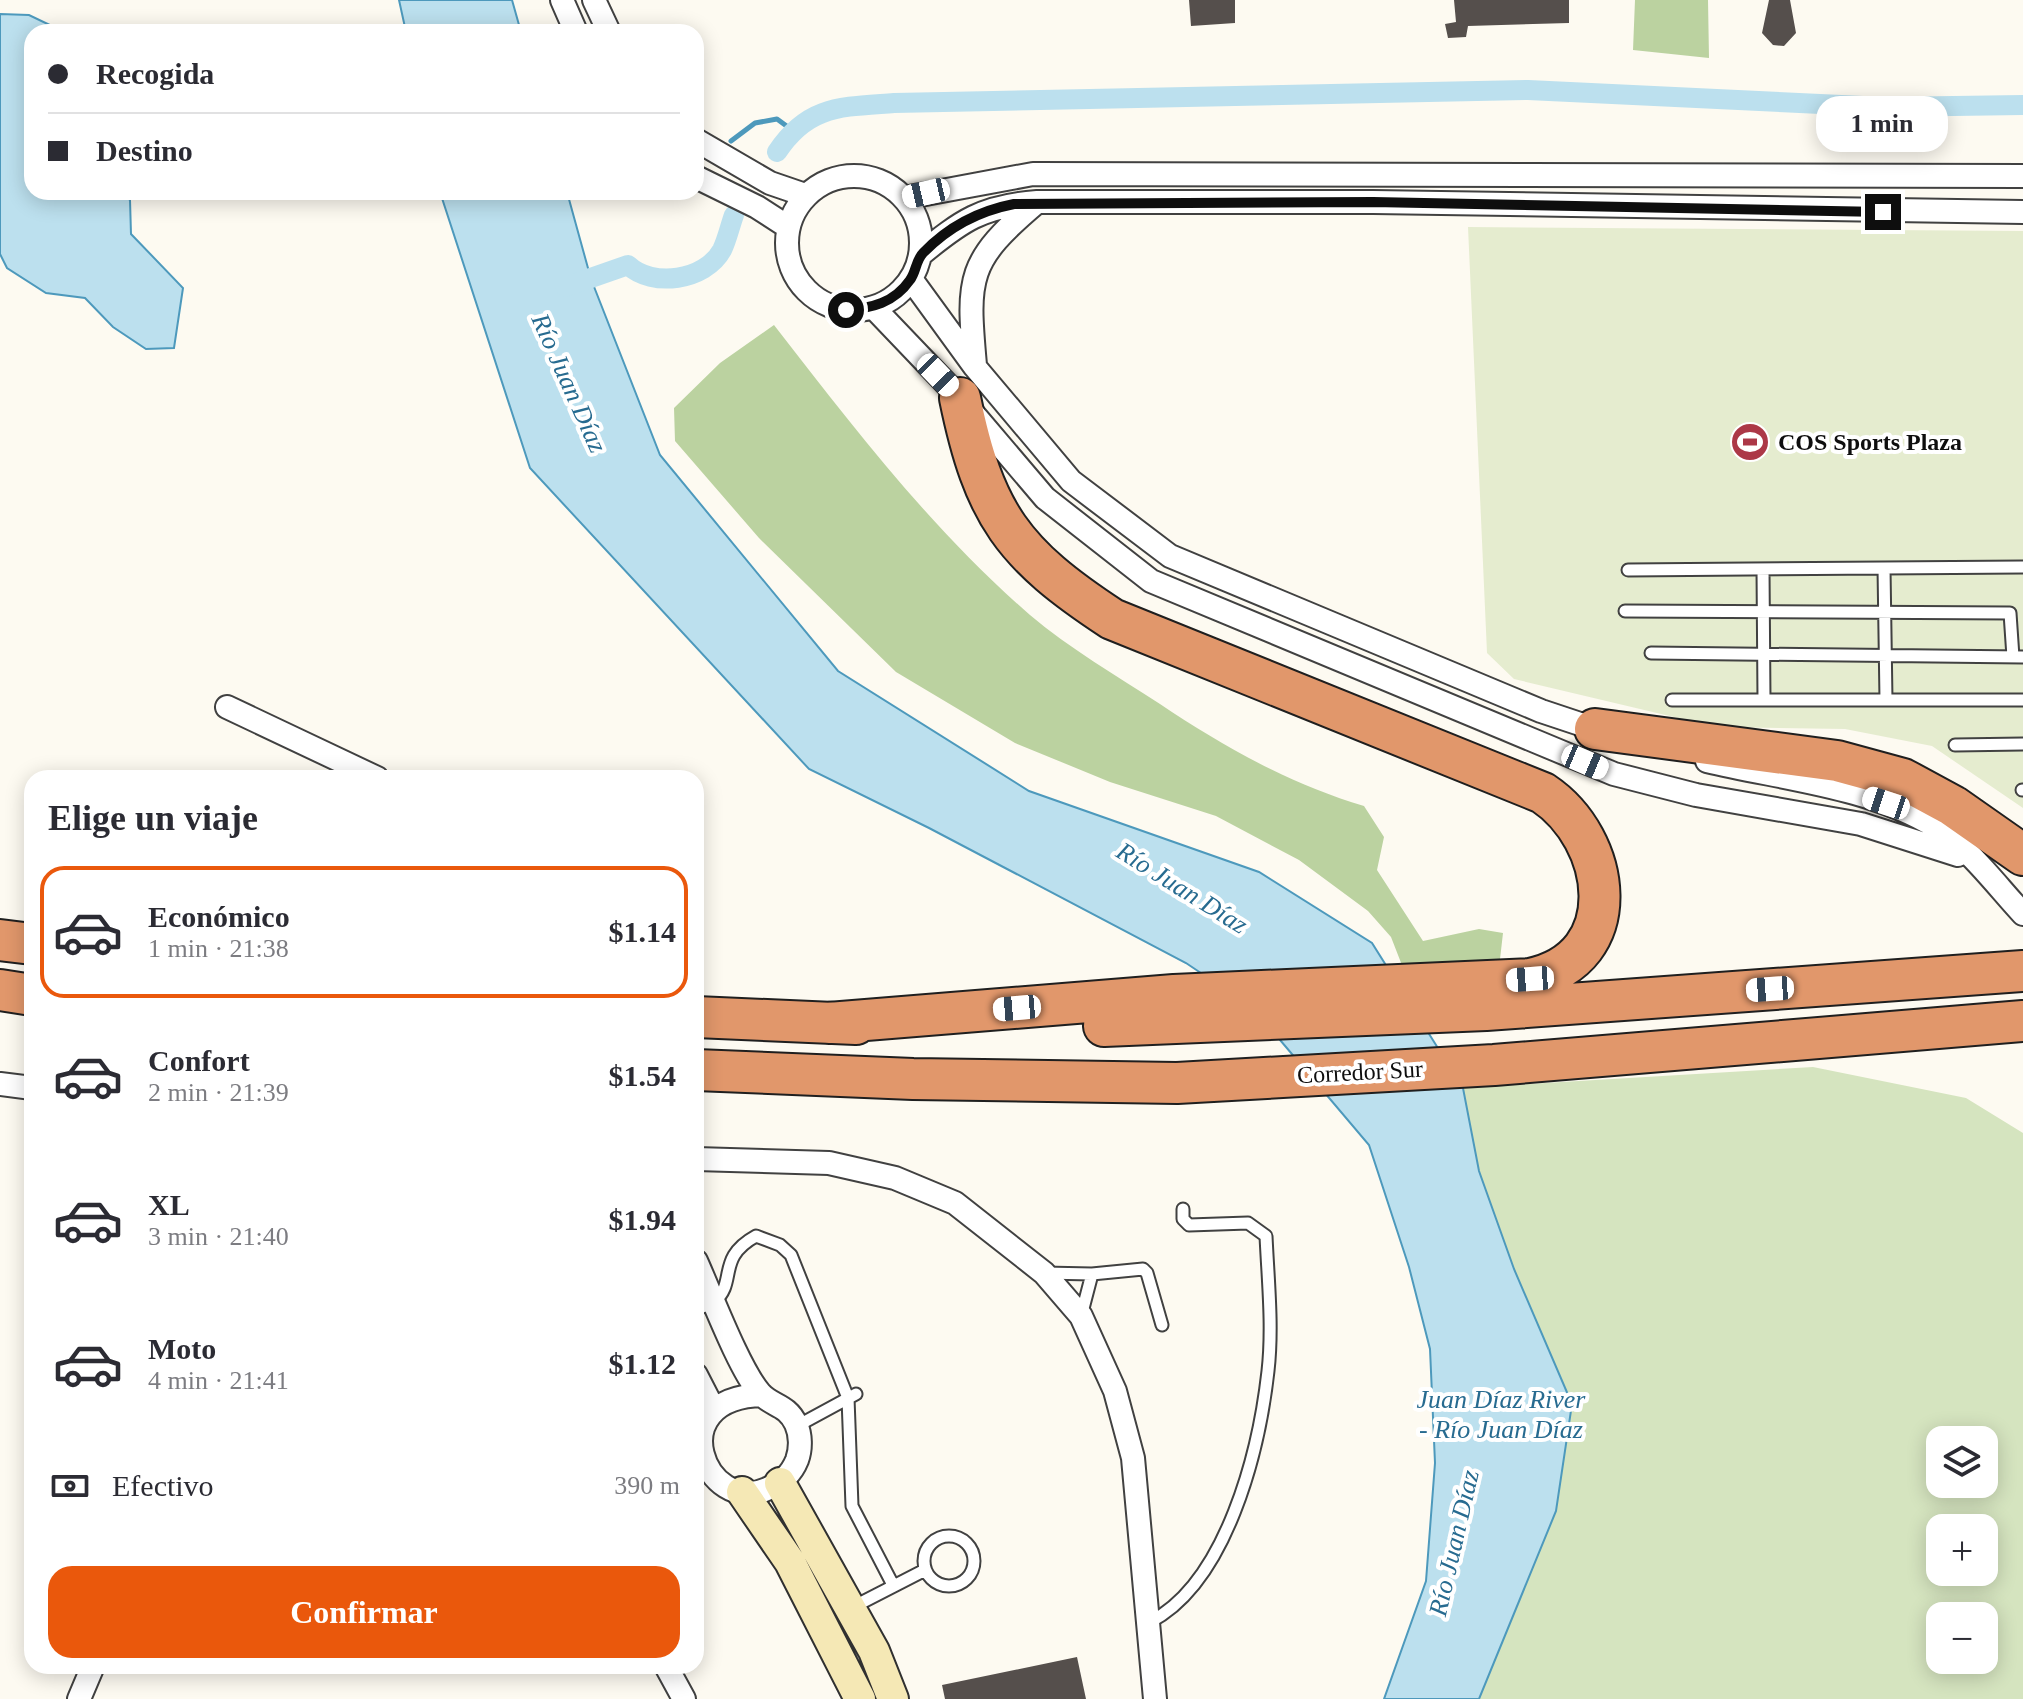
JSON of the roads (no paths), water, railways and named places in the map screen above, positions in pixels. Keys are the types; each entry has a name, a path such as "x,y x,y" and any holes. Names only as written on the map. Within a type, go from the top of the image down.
{"highway":[{"path":"968,382 973,460 999,520 1056,582 1112,619 1531,787 1567,811 1586,837 1597,865 1600,896 1589,936 1566,963 1541,976 1478,996"},
{"path":"1595,729 1837,761 1903,779 1953,806 2023,855"},
{"path":"0,940 24,943"},
{"path":"704,1017 1034,1027 1174,1010 2023,971"},
{"path":"0,990 24,994"},
{"name":"Corredor Sur","path":"704,1070 913,1079 1177,1083 1494,1065 2023,1021"}],"street":[{"path":"562,0 572,24"},
{"path":"594,0 605,24"},
{"path":"704,145 770,183 805,195"},
{"path":"1511,204 1556,182 1605,173"},
{"path":"904,198 1033,174 2023,176"},
{"path":"1424,174 1473,183 1511,204"},
{"path":"844,176 866,177 886,184 904,198 915,215 921,234 920,255 911,279 895,297 874,308 846,310 819,301 798,282 787,255 788,227 805,195 823,183 844,176"},
{"path":"704,181 757,207 788,227"},
{"path":"968,382 969,299 977,266 999,234 1037,202"},
{"path":"920,255 968,217 990,209 1037,202 1511,204 2023,212"},
{"path":"911,279 968,382 1045,498 1151,581 1614,774 1696,795 1861,824 1936,845 1974,862"},
{"path":"874,308 968,382 1071,481 1170,556 1541,711 1595,729 1903,809 1938,829 2023,914"},
{"path":"227,707 360,770"},
{"path":"0,1084 24,1087"},
{"path":"704,1159 829,1163 895,1178 955,1203 1044,1273 1081,1316 1115,1391 1133,1458 1155,1699"},
{"path":"704,1461 722,1484 742,1492 762,1491 780,1483 798,1457 797,1426 789,1412 762,1395 705,1305"},
{"path":"704,1391 714,1410"},
{"path":"704,1426 714,1410 735,1396 762,1395"},
{"path":"780,1483 874,1651 893,1699"},
{"path":"742,1492 790,1562 860,1699"},
{"path":"79,1699 90,1674"},
{"path":"670,1674 684,1699"}],"lane":[{"path":"1628,570 2023,567"},
{"path":"1884,568 1886,700"},
{"path":"1763,569 1764,700"},
{"path":"1625,611 2010,613 2018,657 1651,653"},
{"path":"1672,700 2023,700"},
{"path":"1955,745 2023,744"},
{"path":"1150,1622 1178,1603 1193,1585 1233,1518 1254,1442 1268,1367 1266,1236 1248,1223 1189,1225 1183,1219 1183,1209"},
{"path":"705,1305 724,1285 729,1260 740,1245 756,1236 780,1245 799,1268 852,1396 852,1506 893,1585"},
{"path":"1044,1273 1092,1274 1143,1269 1162,1325"},
{"path":"1081,1316 1092,1274"},
{"path":"797,1426 852,1396"},
{"path":"940,1537 959,1537 973,1552 972,1571 958,1584 938,1584 925,1570 926,1550 940,1537"},
{"path":"851,1608 925,1570"}],"water":[{"path":"399,0 512,0 519,24 404,24"},
{"path":"0,14 29,15 48,24 24,24 24,200 130,200 131,234 183,288 174,348 146,349 113,327 85,298 46,293 7,268 0,254"},
{"name":"Juan Díaz River - Río Juan Díaz","path":"443,200 569,200 591,279 660,455 838,671 1029,791 1259,872 1372,943 1463,1088 1479,1171 1514,1269 1572,1404 1556,1511 1479,1699 1384,1699 1426,1581 1435,1463 1430,1349 1409,1267 1369,1145 1253,1008 1186,963 929,828 809,769 530,468"}],"waterway":[{"path":"777,152 801,125 827,111 894,103 1528,90 1884,107 2023,105"},
{"path":"731,141 755,123 777,119 792,130"},
{"path":"565,287 628,265 650,277 664,279 678,278 704,269 722,250 734,215"}],"place":[{"name":"COS Sports Plaza","path":"1750,442"}],"water label":[{"name":"Río Juan Díaz","path":"569,383"},
{"name":"Río Juan Díaz","path":"1182,888"},
{"name":"Río Juan Díaz","path":"1454,1543"}]}
